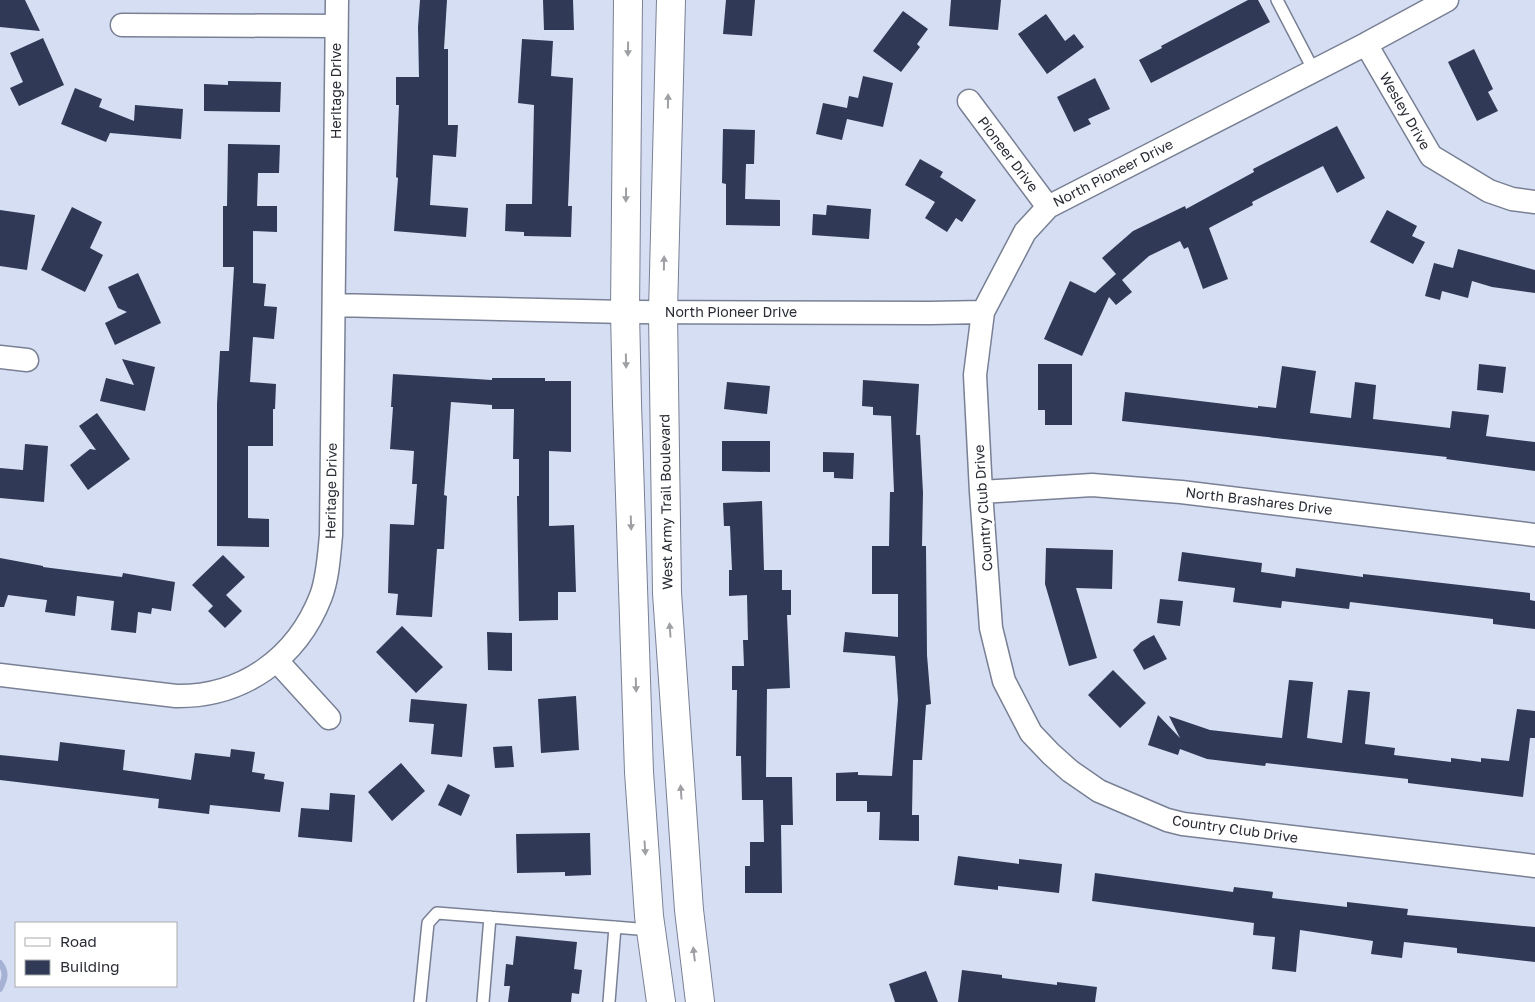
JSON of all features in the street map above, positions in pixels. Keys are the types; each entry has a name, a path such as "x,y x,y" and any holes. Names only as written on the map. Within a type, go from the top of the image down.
{"main road":[{"path":"628,0 625,312 627,413 639,772 650,923 661,1002"},
{"name":"West Army Trail Boulevard","path":"671,0 663,312 667,592 689,910 700,1002"},
{"path":"650,923 689,910"}],"street":[{"name":"Heritage Drive","path":"0,675 176,696 192,696 219,691 248,681 277,661 296,642 310,621 322,594 328,565 330,535 337,0"},
{"name":"North Pioneer Drive","path":"625,312 984,312 1025,232 1048,207 1366,44 1447,0"},
{"name":"Heritage Drive","path":"122,25 336,26"},
{"name":"Wesley Drive","path":"1366,44 1431,156 1489,190 1512,199 1535,202"},
{"name":"Pioneer Drive","path":"969,101 1048,207"},
{"path":"334,305 625,312"},
{"name":"Country Club Drive","path":"984,312 975,375 991,628 1004,681 1031,733 1051,754 1070,771 1099,791 1168,820 1183,824 1535,866"},
{"path":"0,357 27,360"},
{"name":"North Brashares Drive","path":"981,492 1092,485 1181,492 1535,535"},
{"path":"277,661 329,718"}],"lane":[{"path":"1277,0 1314,70"},
{"path":"420,1002 428,923 437,913 615,927 650,923"},
{"path":"483,1002 490,917"},
{"path":"609,1002 615,927"}],"building":[{"path":"0,0 25,0 40,31 0,27"},
{"path":"420,0 447,0 444,49 448,49 448,125 458,125 456,157 433,155 430,205 468,208 466,237 394,231 398,178 396,177 399,105 396,105 396,77 419,77 418,27"},
{"path":"543,0 573,0 574,30 544,30"},
{"path":"726,0 755,0 752,36 723,34"},
{"path":"951,0 1001,0 998,30 949,26"},
{"path":"1248,0 1258,0 1270,22 1151,83 1139,60 1162,48 1161,46"},
{"path":"903,11 928,29 917,44 920,47 901,72 873,51"},
{"path":"1046,14 1065,41 1074,34 1084,47 1047,74 1018,34"},
{"path":"43,38 64,85 19,106 10,88 23,82 10,53"},
{"path":"522,39 553,41 551,76 573,78 568,206 572,206 571,237 524,236 524,232 505,231 506,204 532,204 534,105 518,103"},
{"path":"1474,49 1493,89 1488,92 1498,111 1477,121 1448,62"},
{"path":"863,76 893,83 883,127 847,119 842,140 816,134 823,103 847,108 849,96 858,98"},
{"path":"1095,78 1110,109 1088,119 1091,124 1074,132 1057,97"},
{"path":"228,81 281,82 280,112 204,111 204,84 228,85"},
{"path":"75,88 102,99 99,107 134,121 135,105 183,109 181,139 110,133 106,142 61,124"},
{"path":"1337,126 1365,178 1337,193 1323,166 1252,202 1253,205 1209,228 1228,279 1203,289 1188,247 1184,249 1180,241 1149,256 1122,280 1132,292 1116,305 1109,297 1082,356 1044,339 1070,281 1095,293 1116,274 1102,258 1133,231 1185,206 1186,209 1254,172 1253,169"},
{"path":"723,129 755,130 754,164 746,164 745,199 780,200 780,226 726,225 726,184 722,183"},
{"path":"228,144 280,145 279,173 258,173 257,206 277,206 277,232 253,231 253,283 266,284 264,306 277,307 274,339 253,337 250,382 276,384 275,409 273,409 273,446 248,446 248,518 269,519 269,547 217,546 217,404 220,351 229,351 234,267 223,267 223,206 227,206"},
{"path":"920,159 943,172 940,177 976,200 962,222 956,218 947,232 925,218 935,202 905,185"},
{"path":"827,205 871,209 869,239 812,235 813,214 826,215"},
{"path":"72,207 102,222 90,248 103,255 85,292 41,270"},
{"path":"0,210 35,215 27,270 0,266"},
{"path":"1387,210 1417,226 1412,236 1425,242 1413,264 1370,242"},
{"path":"1458,249 1535,270 1535,293 1492,287 1472,281 1468,298 1442,291 1440,300 1425,296 1434,263 1453,268"},
{"path":"138,273 161,323 115,345 105,323 127,312 118,308 108,287"},
{"path":"122,359 155,367 145,411 100,401 106,378 134,385"},
{"path":"1038,364 1072,364 1072,425 1045,425 1045,410 1038,410"},
{"path":"1479,364 1506,367 1503,393 1477,390"},
{"path":"1282,366 1316,371 1310,413 1351,418 1355,382 1376,385 1373,419 1450,428 1452,411 1489,415 1486,436 1535,442 1535,471 1446,459 1447,457 1122,421 1125,392 1258,408 1258,406 1276,408"},
{"path":"393,374 492,380 492,378 545,378 545,381 571,381 571,452 549,451 549,526 574,525 576,592 558,592 558,620 519,621 517,496 519,496 519,459 513,459 514,409 492,409 492,405 451,402 444,495 447,496 444,549 437,549 432,617 396,615 398,594 388,593 390,524 414,525 417,484 412,484 414,451 390,449"},
{"path":"863,380 919,384 916,435 920,435 923,493 922,546 926,546 927,655 931,704 926,705 922,760 913,760 912,815 919,815 919,841 879,840 880,812 867,812 867,801 836,801 836,773 858,772 858,775 892,776 898,700 895,656 843,652 845,632 898,637 898,594 872,594 872,546 889,546 890,492 894,492 891,416 873,415 873,407 862,406"},
{"path":"727,382 770,386 767,414 724,409"},
{"path":"97,413 130,459 88,490 70,465 90,449 96,450 79,426"},
{"path":"722,441 770,441 770,472 722,471"},
{"path":"25,444 48,446 44,502 0,498 0,468 23,470"},
{"path":"823,452 854,453 853,479 834,478 834,472 823,472"},
{"path":"762,501 764,570 782,570 782,590 791,590 791,615 787,615 790,688 767,689 766,777 792,777 793,825 781,825 782,893 745,893 745,866 750,866 750,842 764,842 763,800 742,800 741,756 736,756 737,690 732,690 732,666 744,666 743,640 748,640 747,595 729,596 729,570 732,570 730,526 724,526 723,503"},
{"path":"1046,548 1113,550 1112,589 1076,588 1097,658 1069,666 1045,584"},
{"path":"1182,552 1262,563 1261,572 1295,577 1296,568 1363,577 1363,574 1530,593 1530,600 1535,601 1535,629 1493,624 1493,619 1350,602 1349,609 1282,601 1281,608 1233,602 1235,588 1178,581"},
{"path":"223,555 245,577 226,595 242,611 225,628 208,611 213,606 192,585"},
{"path":"0,558 43,567 122,577 123,573 175,582 171,611 152,608 151,614 138,612 136,633 111,630 114,601 77,596 75,616 45,612 47,600 8,595 4,607 0,607"},
{"path":"1160,599 1183,601 1180,626 1157,623"},
{"path":"402,626 443,667 416,693 376,652"},
{"path":"487,632 512,633 512,671 488,670"},
{"path":"1154,635 1167,659 1144,670 1133,650 1141,642"},
{"path":"1113,670 1146,703 1120,728 1088,695"},
{"path":"1289,680 1313,682 1307,738 1342,743 1348,690 1370,692 1365,744 1395,748 1394,755 1451,762 1451,758 1481,762 1481,758 1509,761 1517,709 1535,711 1535,738 1530,738 1523,797 1408,783 1408,779 1266,763 1265,766 1207,759 1180,749 1178,755 1148,745 1158,715 1180,738 1169,716 1210,730 1282,738"},
{"path":"576,696 579,750 541,753 538,699"},
{"path":"411,699 467,704 462,757 431,754 434,724 409,722"},
{"path":"60,742 125,750 123,770 191,780 195,753 230,757 231,749 255,752 252,772 265,774 264,779 284,782 280,812 210,805 209,814 158,808 159,799 0,780 0,755 58,761"},
{"path":"512,746 514,767 495,768 493,747"},
{"path":"401,763 425,791 392,821 368,792"},
{"path":"448,784 470,795 461,816 438,805"},
{"path":"330,793 355,795 352,842 298,837 301,808 329,810"},
{"path":"590,833 591,875 565,876 565,872 517,873 516,834"},
{"path":"958,856 1019,864 1019,859 1062,864 1059,893 998,886 998,890 954,885"},
{"path":"1095,873 1233,892 1234,887 1273,892 1272,898 1347,907 1347,902 1408,909 1407,915 1535,927 1535,962 1457,953 1457,948 1404,942 1402,958 1371,954 1373,941 1300,930 1296,972 1272,969 1275,937 1253,935 1254,923 1092,901"},
{"path":"516,936 577,942 574,969 582,970 579,994 572,993 571,1002 508,1002 510,986 504,986 506,964 513,965"},
{"path":"962,970 1002,975 1002,978 1057,985 1057,982 1097,987 1095,1002 958,1002"},
{"path":"926,971 938,1002 895,1002 889,984"}],"waterway":[{"path":"0,963 4,969 3,982 0,989"}]}
